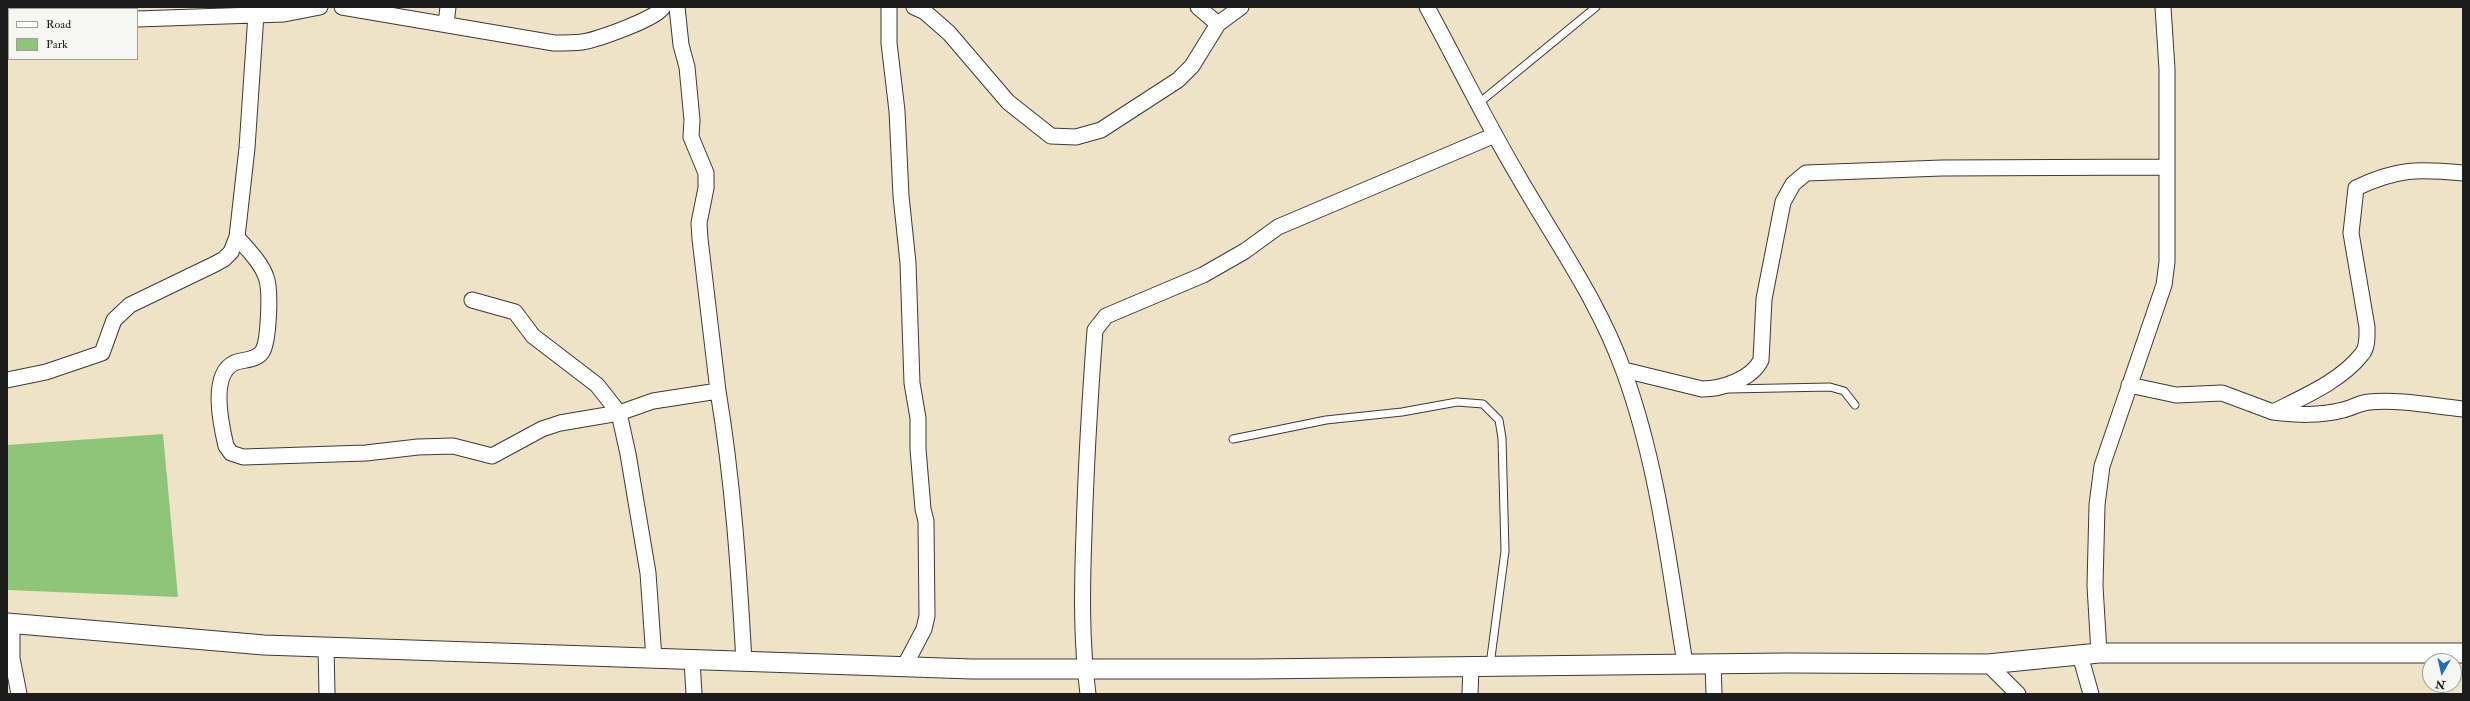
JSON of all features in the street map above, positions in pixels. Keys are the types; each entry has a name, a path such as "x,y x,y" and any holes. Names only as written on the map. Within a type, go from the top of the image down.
{"street":[{"path":"138,19 284,14 320,7"},
{"path":"342,7 554,43 582,42 608,35 650,17 662,10 663,7"},
{"path":"446,24 448,7"},
{"path":"677,7 681,45 687,67 692,120 691,137 706,173 706,188 699,223 700,239 718,391 729,457 737,536 744,662"},
{"path":"889,7 889,43 897,111 901,196 908,263 912,383 918,418 918,449 923,509 926,521 927,616 924,629 904,667"},
{"path":"914,7 925,12 949,33 1008,102 1051,136 1076,137 1101,130 1178,80 1192,66 1218,24 1241,7"},
{"path":"1198,7 1218,24"},
{"path":"1427,7 1496,135 1593,303 1624,370 1637,409 1660,511 1686,663"},
{"path":"2099,653 2095,586 2097,505 2102,466 2164,285 2168,262 2167,69 2163,7"},
{"path":"7,380 46,372 102,353 114,320 130,305 168,288 224,259 237,237 247,148 256,14"},
{"path":"1088,694 1084,669 1082,575 1086,469 1095,330 1099,322 1114,312 1203,275 1245,251 1278,228 1496,135"},
{"path":"1624,370 1702,389 1713,389 1751,374 1761,360 1764,299 1783,202 1793,184 1806,173 1942,168 2167,167"},
{"path":"2273,412 2342,373 2363,354 2367,342 2367,327 2352,233 2356,188 2396,172 2420,169 2463,173"},
{"path":"237,237 262,268 267,278 268,292 266,340 262,352 258,357 230,366 224,372 218,386 226,446 232,453 243,457 366,453 418,447 453,446 492,456 542,429 560,423 619,413 653,401 718,391"},
{"path":"472,300 516,312 533,336 597,384 619,413 648,574 654,659"},
{"path":"2129,385 2176,395 2222,393 2273,412 2302,416 2320,415 2344,410 2363,402 2381,401 2463,409"},
{"path":"19,694 12,658 10,623 264,645 904,667 1084,669 1471,668 1686,663 1988,664 2099,653 2463,653"},
{"path":"326,647 328,694"},
{"path":"2080,655 2091,694"},
{"path":"692,660 694,694"},
{"path":"1713,663 1714,694"},
{"path":"1988,664 2018,694"},
{"path":"1470,694 1471,668"}],"lane":[{"path":"1479,103 1596,7"},
{"path":"1713,389 1830,387 1844,391 1855,405"},
{"path":"1234,439 1326,420 1402,412 1457,402 1482,404 1499,420 1502,438 1504,558 1490,667"}],"green space":[{"path":"163,434 178,597 7,590 7,445"}]}
